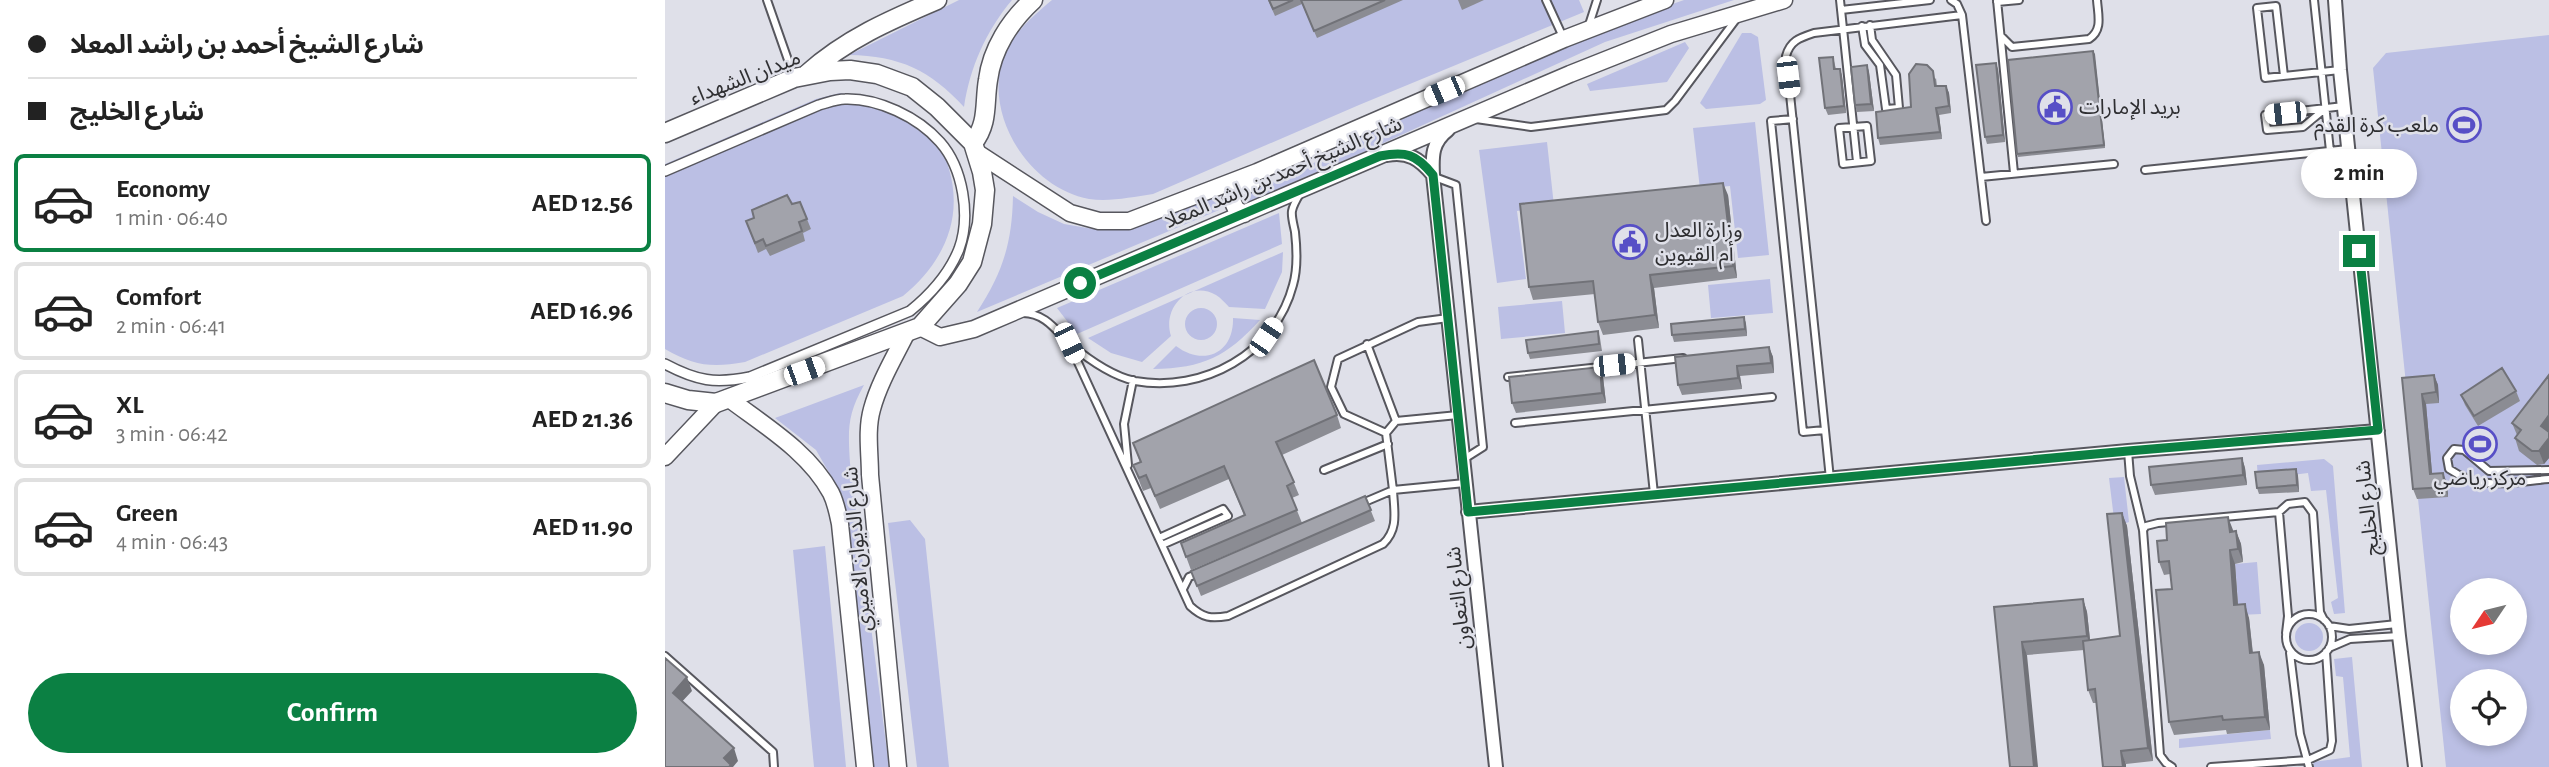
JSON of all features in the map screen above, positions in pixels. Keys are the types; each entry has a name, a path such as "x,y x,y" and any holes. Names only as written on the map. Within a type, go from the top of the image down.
{"main road":[{"path":"800,76 859,35 937,0"},
{"path":"665,393 688,400 722,401 913,330 958,284 972,262 982,223 985,190 974,147 986,116 988,79 998,45 1012,22 1033,0"},
{"name":"ميدان الشهداء","path":"665,133 800,76 851,70 877,74 912,87 937,107 974,147"}],"street":[{"name":"شارع الشيخ أحمد بن راشد المعلا","path":"974,147 1070,213 1099,221 1129,221 1257,172 1564,39 1665,0"},
{"name":"شارع الشيخ أحمد بن راشد المعلا","path":"913,330 940,337 974,329 1570,74 1671,34 1784,0"},
{"name":"شارع الخليج","path":"2335,0 2398,630 2416,765"},
{"path":"665,171 819,105 844,99 869,102 895,109 940,142 955,167 963,193 964,223 959,248 946,274 930,295 910,311 751,377 725,382 706,381 684,374 665,363"},
{"name":"شارع التعاون","path":"1462,121 1440,135 1435,143 1432,176 1496,767"},
{"path":"1244,214 1236,209 1231,198 1237,189 1308,159 1373,122"},
{"path":"1380,156 1397,153 1410,155 1422,161 1432,176"},
{"name":"شارع الديوان الاميري","path":"898,767 870,475 869,429 871,410 879,391 913,330"},
{"path":"665,457 722,401"},
{"name":"شارع الديوان الاميري","path":"722,401 794,448 818,473 832,496 841,524 865,767"},
{"path":"1468,512 2378,430"}],"lane":[{"path":"767,0 800,76"},
{"path":"1546,0 1564,39"},
{"path":"1588,30 1597,0"},
{"path":"1840,0 1844,10"},
{"path":"1847,0 1843,28 1857,162"},
{"path":"1844,10 1930,0"},
{"path":"1951,0 1957,4 1962,15 1986,221"},
{"path":"2014,173 1997,1 2018,0"},
{"path":"2000,34 2012,47 2089,39 2098,31 2097,0"},
{"path":"2314,0 2330,150"},
{"path":"2284,76 2276,6 2257,8 2265,78 2284,76 2322,72 2340,70"},
{"path":"1462,121 1489,119 1531,127 1666,110 1742,13"},
{"path":"1830,479 1786,56 1789,44 1799,37 1843,28 1962,15"},
{"path":"1866,26 1872,40 1896,75 1899,107 1886,109 1880,65 1865,45 1866,26"},
{"path":"2326,108 2303,127 2267,130 2265,115 2326,108 2344,106"},
{"path":"1793,119 1771,121 1782,229 1803,432 1825,430"},
{"path":"1867,125 1871,161 1843,164 1839,128 1853,127 1867,125"},
{"path":"2145,170 2348,149"},
{"path":"1981,177 2115,164"},
{"path":"1432,176 1456,185 1483,447 1463,460"},
{"path":"1010,313 1033,313 1047,320 1069,343 1092,361 1132,380 1188,381 1220,372 1246,357 1266,337 1283,310 1293,287 1297,264 1292,211 1299,194 1307,187"},
{"path":"1386,433 1345,414 1331,387 1338,359 1418,322 1448,317"},
{"path":"1638,340 1655,496"},
{"path":"1069,343 1191,606 1201,616 1213,619 1228,616 1384,544 1392,536 1395,526 1386,433"},
{"path":"1367,344 1397,421"},
{"path":"1508,377 1696,357"},
{"path":"1128,471 1124,424 1132,380"},
{"path":"1515,424 1772,397"},
{"path":"1386,433 1397,421 1458,415"},
{"path":"1324,470 1388,444"},
{"path":"2549,470 2489,471 2464,450 2454,449 2447,458 2449,470 2460,477 2486,485 2549,479"},
{"path":"2128,451 2130,476 2143,530 2160,755 2172,767"},
{"path":"1355,506 1393,490 1465,483"},
{"path":"2143,530 2158,523 2279,512 2288,504 2305,502 2313,513 2321,612 2332,633 2327,650 2332,741 2330,750 2308,764 2211,767"},
{"path":"1159,538 1223,509 1228,516 1162,545"},
{"path":"2279,512 2288,616 2286,633 2293,661 2300,734 2308,764"},
{"path":"1183,589 1189,577 1202,572"},
{"path":"2286,633 2289,625 2301,615 2317,615 2326,623 2349,629 2398,630"},
{"path":"2289,648 2294,654 2309,660 2350,639 2398,630"},
{"path":"665,656 773,752 774,767"}],"shaded area":[{"path":"959,0 1012,0 994,24 981,50 970,78 964,107 939,83 913,68 884,58 849,55"},
{"path":"1052,0 1579,0 1584,12 1153,194 1097,200 1067,192 1047,180 1030,164 1005,124 999,78 1004,56 1025,25"},
{"path":"1684,0 1734,0 1605,42 1245,203 1242,196 1312,164 1371,130 1604,28"},
{"path":"1742,33 1751,33 1758,37 1766,100 1760,104 1706,109 1700,103"},
{"name":"مركز رياضي","path":"2549,35 2549,767 2446,767 2373,68 2386,53"},
{"path":"1685,42 1689,48 1667,82 1590,91 1587,84"},
{"path":"840,93 869,101 919,126 938,142 949,169 954,206 946,240 929,270 903,296 745,362 703,364 665,349 665,164 816,99"},
{"path":"1755,122 1769,255 1738,258 1730,186 1700,189 1693,128"},
{"path":"1547,142 1554,206 1517,211 1526,279 1497,283 1479,150"},
{"path":"1213,194 1219,210 977,312 1000,270 1011,228 1013,196 1064,224 1093,229 1122,228"},
{"path":"1279,213 1282,244 1077,334 1057,308"},
{"path":"1283,252 1282,272 1265,309 1229,307 1216,295 1206,291 1192,292"},
{"path":"1770,279 1773,313 1711,318 1708,285"},
{"path":"1186,295 1180,299 1170,316 1171,336 1142,362 1111,353 1088,338"},
{"path":"1562,301 1565,333 1501,339 1498,307"},
{"path":"1201,308 1213,312 1217,324 1213,336 1201,340 1189,336 1185,324 1189,312"},
{"path":"1233,318 1260,320 1225,352 1213,358 1186,366 1153,369 1176,346 1187,352 1207,356 1223,348 1232,330"},
{"path":"864,385 854,405 850,423 850,463 889,767 874,767 843,497 816,450 775,418"},
{"path":"2324,459 2333,466 2345,613 2334,614 2331,602 2338,598 2326,490 2311,491 2308,473 2258,479 2257,465"},
{"path":"2124,477 2129,522 2115,527 2109,478"},
{"path":"910,520 925,539 949,767 917,767 888,523"},
{"path":"825,546 846,767 814,767 793,550"},
{"path":"2257,562 2261,614 2239,615 2235,564"},
{"path":"2309,623 2319,627 2323,637 2319,647 2309,651 2299,647 2295,637 2299,627"},
{"path":"2352,657 2362,767 2314,767 2313,762 2350,757 2343,677 2336,676 2334,659"},
{"path":"2270,730 2271,739 2179,748 2179,739"}],"building":[{"path":"1269,0 1293,0 1273,9"},
{"path":"1301,0 1385,0 1314,31"},
{"path":"2093,51 2104,145 2017,154 2008,60"},
{"path":"1833,57 1834,69 1840,69 1844,106 1825,108 1819,58"},
{"path":"1996,63 2003,135 1985,137 1976,65"},
{"path":"1916,64 1927,65 1933,71 1935,86 1946,86 1949,106 1936,108 1940,132 1878,138 1876,112 1911,107 1909,74"},
{"path":"1867,65 1871,104 1855,105 1851,67"},
{"name":"وزارة العدل أم القيوين","path":"1723,183 1733,266 1650,275 1655,315 1598,322 1593,281 1529,287 1520,204"},
{"path":"787,195 792,204 800,202 807,219 799,222 802,231 766,246 763,239 755,243 746,221 754,218 752,210"},
{"path":"1744,317 1745,329 1672,335 1671,324"},
{"path":"1598,331 1599,344 1528,353 1526,340"},
{"path":"1769,347 1771,363 1737,366 1738,378 1678,385 1675,357"},
{"path":"1314,360 1337,415 1276,442 1294,482 1287,486 1297,510 1186,557 1181,543 1245,515 1224,466 1155,496 1146,475 1139,478 1133,465 1141,462 1133,443"},
{"path":"1600,367 1602,393 1512,403 1509,377"},
{"path":"2502,368 2516,391 2474,416 2461,395"},
{"path":"2434,375 2436,392 2422,394 2430,474 2443,473 2445,487 2413,489 2402,378"},
{"path":"2549,375 2549,415 2541,426 2549,432 2549,438 2539,451 2532,451 2515,438 2521,430 2512,423"},
{"path":"2242,458 2243,475 2151,485 2149,467"},
{"path":"2296,469 2297,485 2257,488 2255,472"},
{"path":"1365,496 1371,510 1197,586 1191,571"},
{"path":"2122,513 2148,748 2121,751 2123,767 2103,767 2095,689 2088,690 2083,641 2120,636 2107,514"},
{"path":"2228,517 2230,532 2236,531 2238,549 2230,550 2234,605 2245,604 2250,653 2259,652 2265,717 2223,720 2222,716 2169,722 2156,590 2172,589 2169,561 2159,562 2157,541 2167,540 2166,523"},
{"path":"2083,599 2087,636 2022,642 2034,767 2010,767 1994,607"},
{"path":"665,658 687,677 673,693 734,748 724,758 731,765 729,767 665,767"}],"place":[{"name":"بريد الإمارات","path":"2055,107"},
{"name":"ملعب كرة القدم","path":"2464,125"},
{"name":"وزارة العدل أم القيوين","path":"1630,242"},
{"name":"مركز رياضي","path":"2480,444"}],"route":[{"path":"1080,283 1380,156 1397,153 1422,161 1433,175 1468,512 2378,430 2359,251"}]}
